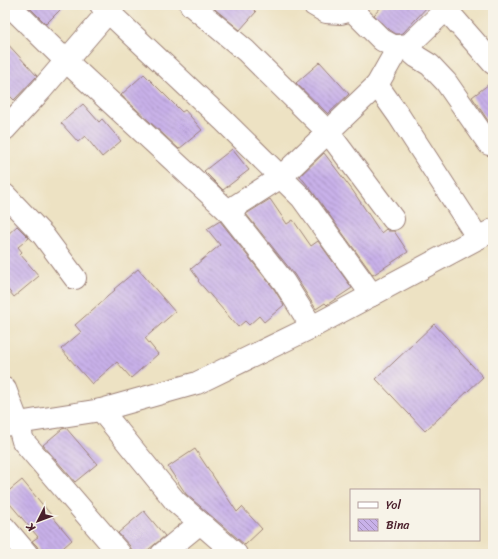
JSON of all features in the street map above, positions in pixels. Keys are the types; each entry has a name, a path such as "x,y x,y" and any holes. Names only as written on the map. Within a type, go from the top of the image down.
{"street":[{"path":"9,5 66,61 228,211 284,282 312,327"},
{"path":"191,5 246,52 328,132 394,219"},
{"path":"314,5 326,12 340,13 354,8 382,40 393,46 409,45 441,14 445,12 450,14 459,23 493,63"},
{"path":"8,118 41,90 66,61 108,7 302,198 372,295"},
{"path":"228,211 281,177 377,85 401,46"},
{"path":"401,46 430,65 446,82 489,144"},
{"path":"12,424 101,410 197,383 312,327 485,234 377,85"},
{"path":"5,195 43,235 75,278"},
{"path":"5,389 12,424 24,441 120,554"},
{"path":"101,410 175,501 236,554"},
{"path":"162,554 200,522"},
{"path":"5,528 27,554"}],"building":[{"path":"27,5 65,5 46,24"},
{"path":"210,5 249,5 256,12 240,30"},
{"path":"383,5 429,5 403,33 396,34 374,15"},
{"path":"5,41 37,76 14,100 5,91"},
{"path":"320,62 349,94 328,114 296,83"},
{"path":"144,74 182,112 185,110 202,130 179,149 121,95"},
{"path":"493,81 493,128 472,97"},
{"path":"83,104 99,122 102,119 121,141 102,157 85,136 78,142 61,123"},
{"path":"232,149 249,170 223,190 204,171"},
{"path":"324,153 353,191 381,233 386,229 388,231 394,231 408,252 373,275 300,176"},
{"path":"270,199 287,224 293,220 311,246 318,241 352,288 327,305 325,303 316,309 294,274 246,214"},
{"path":"220,221 274,289 284,305 264,322 259,316 249,325 245,321 238,327 198,281 199,280 191,269 220,245 207,229"},
{"path":"17,226 29,238 18,247 22,252 20,254 39,276 14,297 5,286 5,232 7,235"},
{"path":"138,269 175,312 145,338 158,354 131,378 117,362 92,384 61,349 81,332 75,325"},
{"path":"434,324 483,377 425,431 376,379"},
{"path":"66,428 97,464 75,482 43,445 62,429"},
{"path":"195,449 237,512 242,507 262,529 245,545 186,494 168,467"},
{"path":"22,480 72,540 56,554 39,554 37,546 32,541 38,537 5,498 5,494"},
{"path":"144,511 165,536 143,554 132,554 130,546 118,533"}]}
